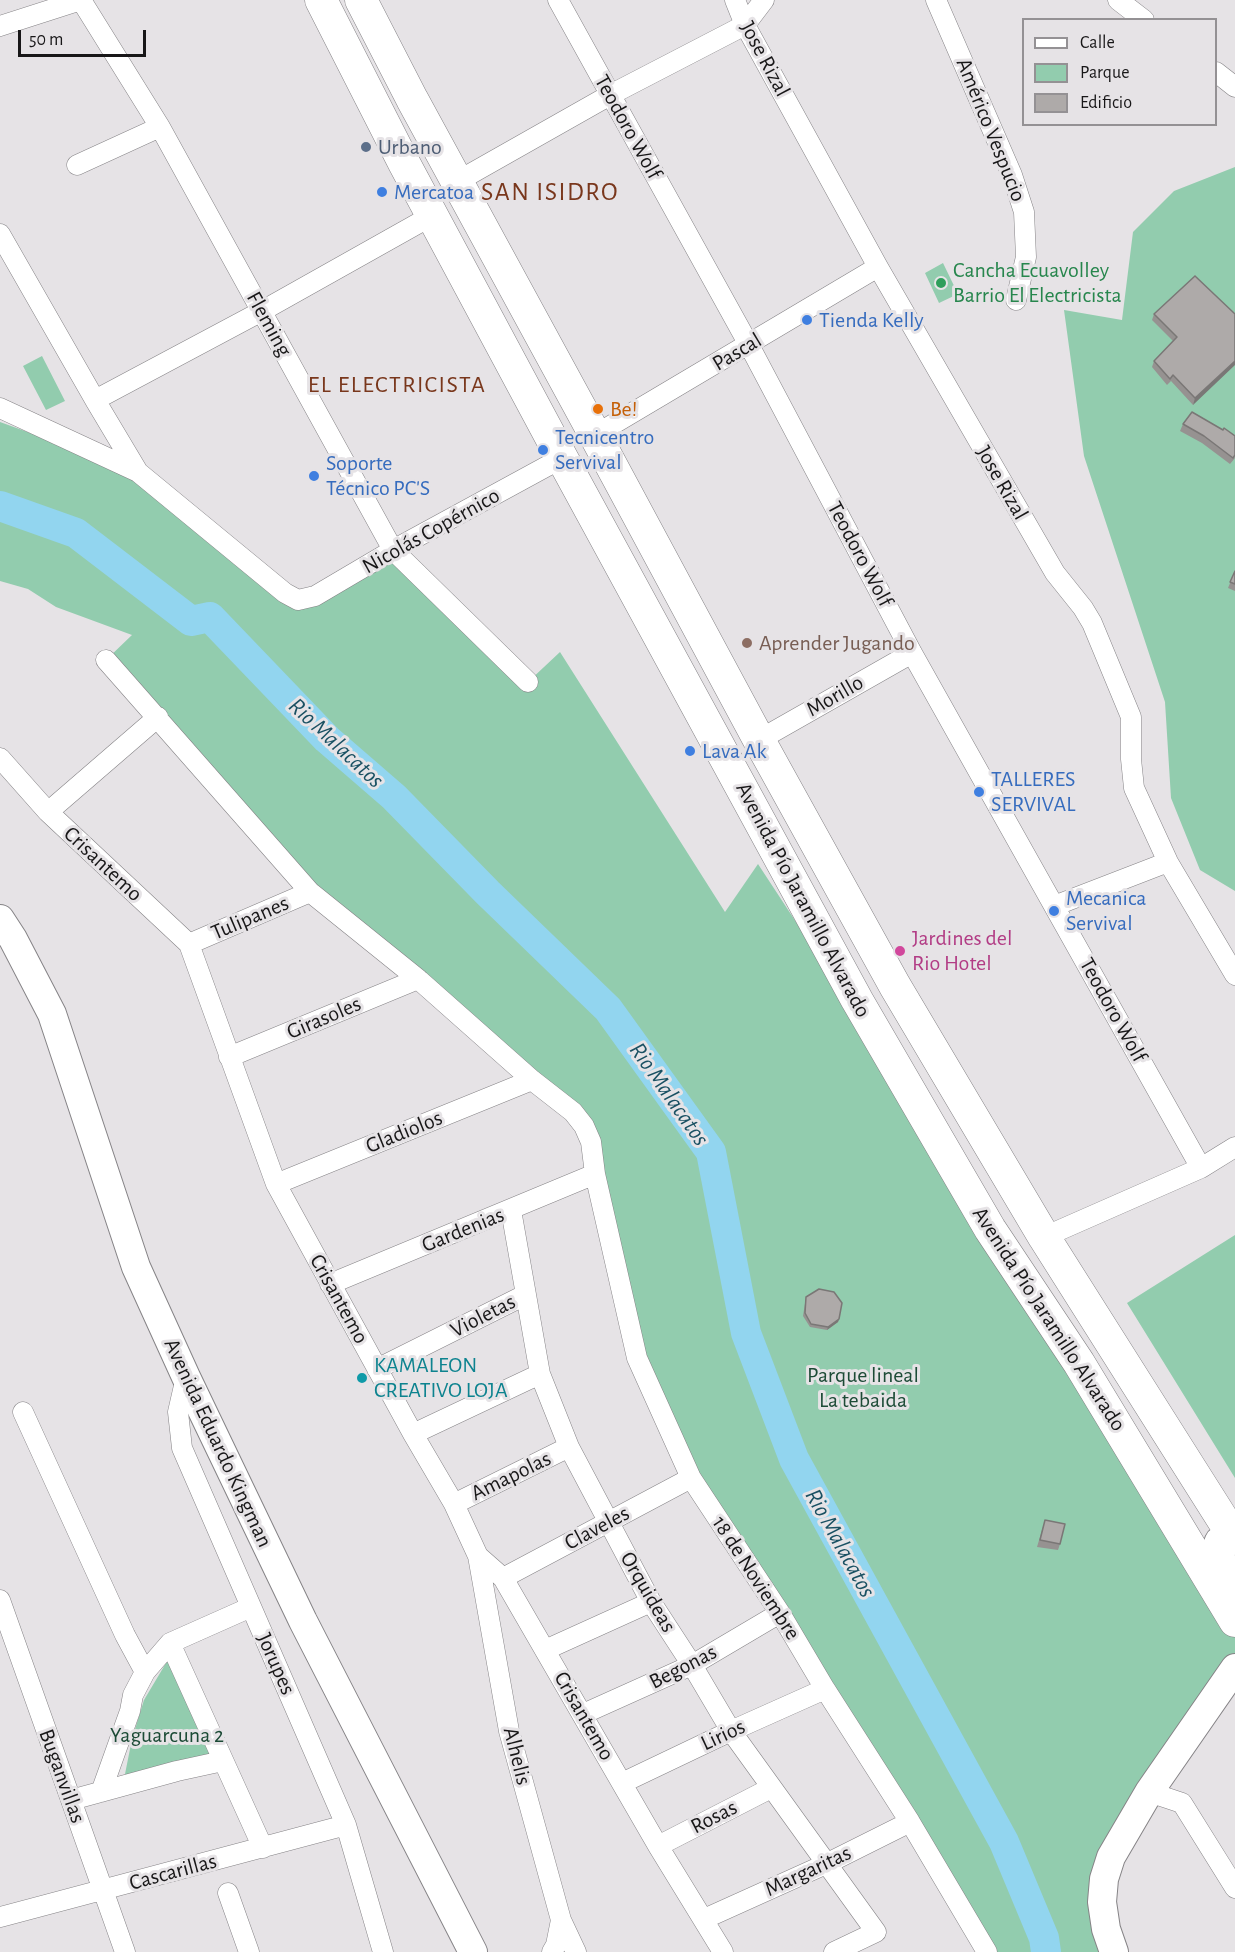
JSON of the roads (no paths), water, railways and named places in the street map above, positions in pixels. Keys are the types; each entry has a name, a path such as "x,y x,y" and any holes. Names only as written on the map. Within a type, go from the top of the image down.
{"main road":[{"name":"Avenida Pío Jaramillo Alvarado","path":"321,0 562,458 863,1011 990,1229 1079,1363 1235,1621"},
{"name":"Avenida Pío Jaramillo Alvarado","path":"361,0 412,99 759,740 895,986 1044,1237 1233,1536"},
{"name":"Avenida Eduardo Kingman","path":"0,919 13,939 52,1014 136,1267 186,1377 303,1621 473,1952"},
{"path":"1233,1536 1219,1541 1216,1549 1235,1580"},
{"path":"1114,1952 1106,1929 1102,1902 1104,1879 1111,1857 1149,1792 1235,1668"}],"street":[{"path":"0,26 81,0"},
{"name":"Fleming","path":"81,0 160,127 393,550 528,682"},
{"name":"Teodoro Wolf","path":"558,0 749,345 912,653 1201,1168"},
{"name":"Jose Rizal","path":"735,0 745,25 878,267 1055,573 1092,623 1131,717 1134,788 1168,862 1235,975"},
{"path":"458,181 610,95 745,25 764,0"},
{"name":"Américo Vespucio","path":"936,0 1012,176 1024,212 1026,257 1016,300"},
{"path":"1118,0 1141,18"},
{"path":"1217,74 1235,87"},
{"path":"77,165 160,127"},
{"path":"95,400 262,311 433,215"},
{"path":"0,234 138,472"},
{"name":"Pascal","path":"595,435 878,267"},
{"path":"0,408 138,472"},
{"name":"Nicolás Copérnico","path":"138,472 285,593 298,600 315,596 393,550 562,458"},
{"name":"Morillo","path":"759,740 912,653"},
{"name":"18 de Noviembre","path":"106,660 310,892 418,979 532,1080 573,1112 584,1126 591,1142 595,1174 637,1358 691,1478 780,1613 825,1689 910,1822 987,1952"},
{"path":"48,812 158,717"},
{"name":"Crisantemo","path":"0,758 48,812 189,944 276,1184 413,1434 454,1504 478,1556 503,1578 658,1846 723,1952"},
{"path":"1054,906 1168,862"},
{"name":"Tulipanes","path":"189,944 310,892"},
{"name":"Girasoles","path":"229,1057 418,979"},
{"name":"Gladiolos","path":"276,1184 532,1080"},
{"path":"1044,1237 1201,1168 1235,1147"},
{"name":"Gardenias","path":"330,1284 595,1174"},
{"name":"Orquideas","path":"511,1210 540,1374 569,1447 651,1602 692,1665 730,1731 876,1932 834,1952"},
{"name":"Violetas","path":"377,1369 525,1295"},
{"path":"413,1434 540,1374"},
{"name":"Jorupes","path":"186,1377 178,1412 182,1448 346,1825 383,1952"},
{"path":"23,1412 125,1635 145,1672"},
{"name":"Amapolas","path":"454,1504 569,1447"},
{"name":"Claveles","path":"503,1578 691,1478"},
{"name":"Alhelis","path":"478,1556 509,1731 561,1920 556,1945 552,1952"},
{"name":"Buganvillas","path":"0,1600 125,1952"},
{"path":"545,1650 651,1602"},
{"path":"101,1792 130,1711 133,1695 145,1672 170,1643 251,1607"},
{"name":"Begonas","path":"583,1714 692,1665 780,1613"},
{"path":"170,1643 263,1848"},
{"name":"Lirios","path":"622,1783 730,1731 825,1689"},
{"path":"71,1800 223,1761"},
{"name":"Rosas","path":"658,1846 771,1788"},
{"path":"1149,1792 1182,1803 1235,1888"},
{"name":"Margaritas","path":"704,1919 826,1864 910,1822"},
{"name":"Cascarillas","path":"0,1917 346,1825"},
{"path":"228,1893 249,1952"},
{"path":"561,1920 576,1952"}],"waterway":[{"name":"Rio Malacatos","path":"0,506 76,533 191,621 210,617 327,739 394,797 488,893 608,1009 711,1152 746,1333 794,1459 1004,1842 1044,1938 1046,1952"}],"place":[{"name":"Urbano","path":"366,147"},
{"name":"Mercatoa","path":"382,192"},
{"name":"Cancha Ecuavolley Barrio El Electricista","path":"941,283"},
{"name":"Tienda Kelly","path":"807,320"},
{"name":"Be!","path":"598,409"},
{"name":"Tecnicentro Servival","path":"543,450"},
{"name":"Soporte Técnico PC'S","path":"314,476"},
{"name":"Aprender Jugando","path":"747,643"},
{"name":"Lava Ak","path":"690,751"},
{"name":"TALLERES SERVIVAL","path":"979,792"},
{"name":"Mecanica Servival","path":"1054,911"},
{"name":"Jardines del Rio Hotel","path":"900,951"},
{"name":"KAMALEON CREATIVO LOJA","path":"362,1378"}],"district":[{"name":"SAN ISIDRO","path":"550,192"},
{"name":"EL ELECTRICISTA","path":"397,385"}],"park label":[{"name":"Parque lineal La tebaida","path":"863,1388"},
{"name":"Yaguarcuna 2","path":"167,1735"}]}
